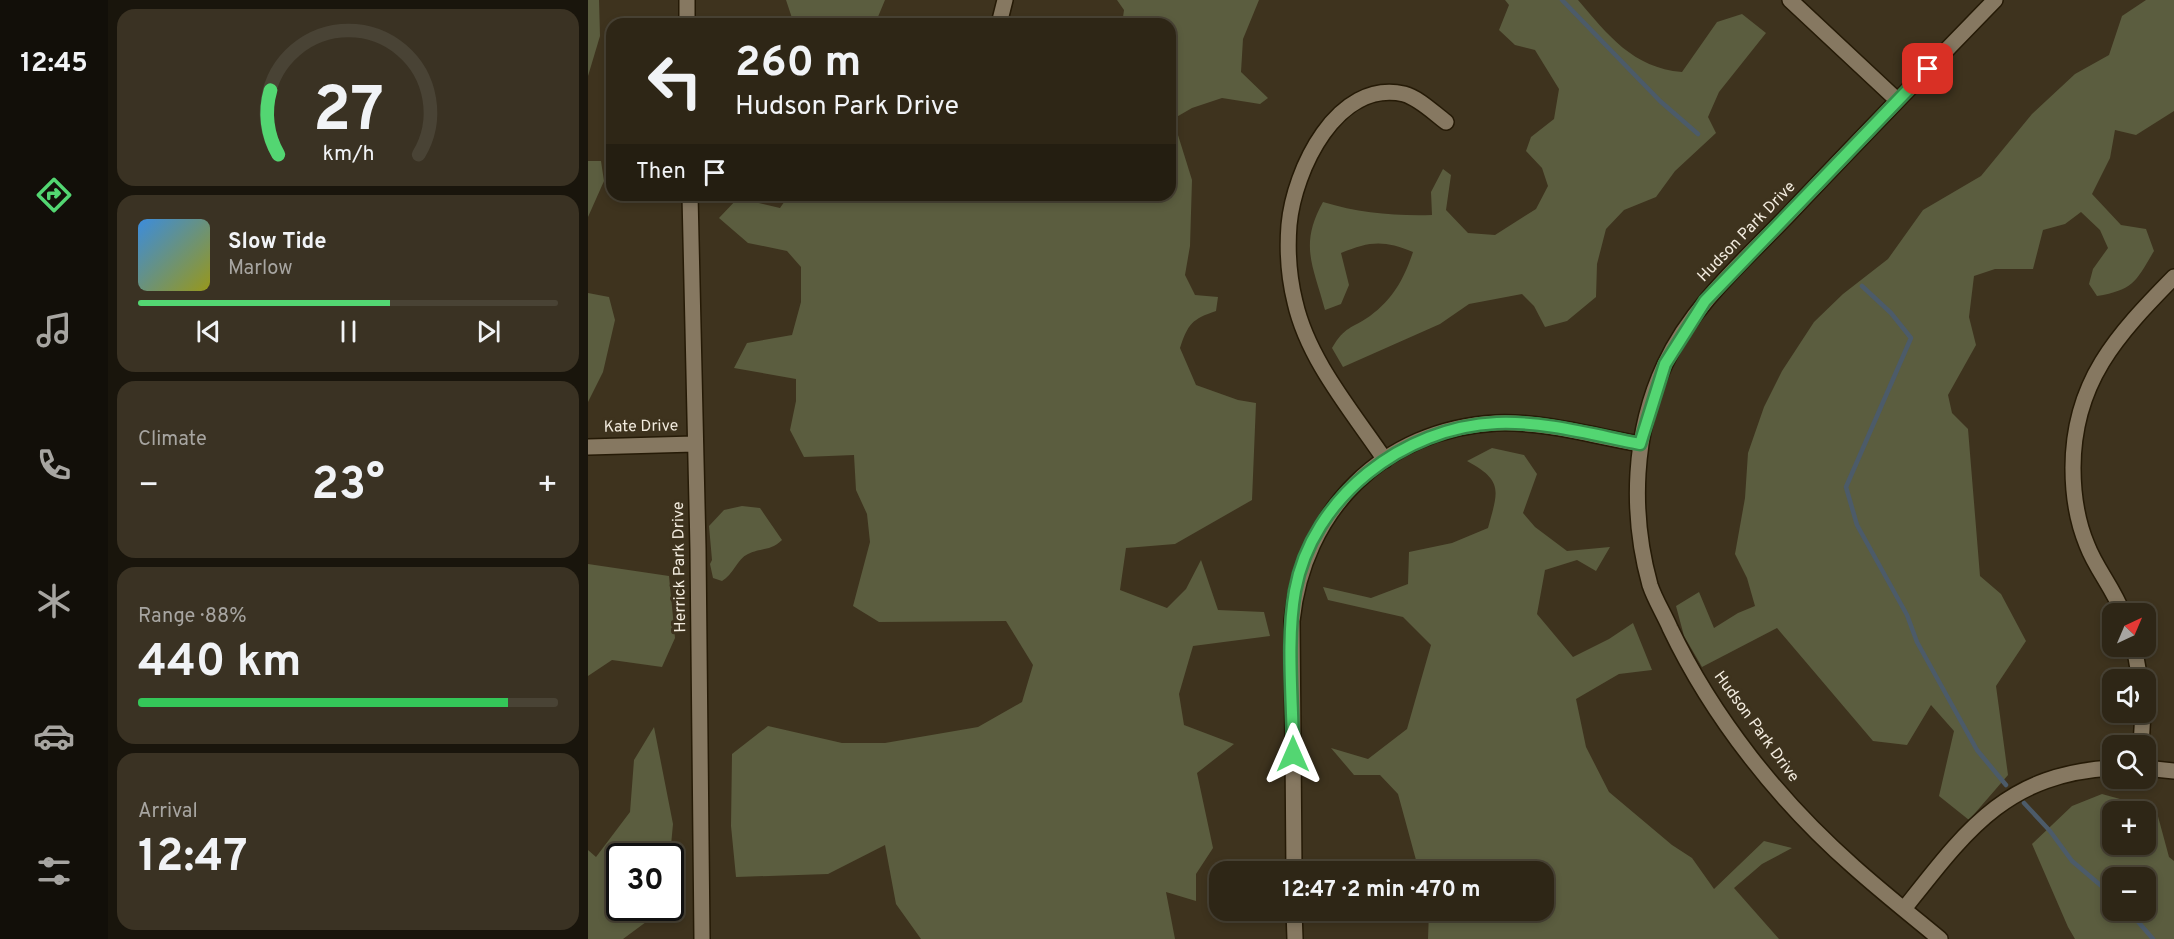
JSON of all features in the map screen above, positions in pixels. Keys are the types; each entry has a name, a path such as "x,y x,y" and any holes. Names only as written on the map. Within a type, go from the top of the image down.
{"street":[{"path":"687,0 687,18"},
{"path":"1000,18 1005,0"},
{"path":"1790,0 1897,100"},
{"name":"Hudson Park Drive","path":"1940,939 1852,865 1794,808 1753,760 1713,704 1681,651 1651,587 1640,536 1637,482 1640,444 1665,364 1705,301 1995,0"},
{"path":"1384,460 1317,357 1305,334 1295,304 1289,271 1289,225 1296,192 1306,163 1323,134 1343,110 1356,101 1376,93 1406,94 1446,122"},
{"name":"Herrick Park Drive","path":"690,201 698,549 702,939"},
{"path":"2117,603 2098,570 2079,521 2073,487 2075,427 2083,399 2098,368 2123,330 2174,277"},
{"path":"1294,861 1292,621 1295,592 1316,535 1331,511 1359,480 1384,460 1422,439 1449,430 1497,423 1524,424 1640,444"},
{"name":"Kate Drive","path":"588,447 694,444"},
{"path":"1904,909 1962,836 2006,800 2035,784 2065,774 2102,769"},
{"path":"2156,769 2174,771"},
{"path":"1294,921 1295,939"}],"green space":[{"path":"588,0 599,0 600,36 588,76"},
{"path":"786,0 885,0 878,18 792,18"},
{"path":"1117,0 1259,0 1243,39 1241,72 1268,98 1260,104 1222,98 1192,108 1176,117 1176,18 1123,18 1124,10"},
{"path":"1505,0 1578,0 1611,37 1635,57 1649,64 1682,72 1717,22 1742,14 1766,33 1719,92 1708,117 1716,133 1675,171 1656,197 1624,210 1606,229 1597,264 1596,297 1567,321 1545,327 1534,306 1522,294 1469,304 1440,324 1343,367 1332,348 1345,332 1385,303 1402,280 1413,252 1394,245 1369,244 1341,253 1349,285 1341,304 1325,310 1310,255 1312,231 1323,202 1377,213 1432,215 1431,192 1443,169 1451,175 1446,210 1468,233 1495,235 1536,209 1548,186 1542,168 1526,151 1531,137 1554,119 1559,89 1535,50 1515,45 1499,30 1509,5"},
{"path":"2146,0 2174,0 2174,111 2136,135 2115,130 2110,158 2092,194 2121,225 2146,229 2154,251 2138,277 2127,287 2097,296 2089,284 2093,269 2108,248 2100,230 2081,212 2065,224 2043,230 2033,269 1995,269 1974,276 1969,317 1976,345 1948,395 1952,413 1968,429 1980,576 2001,594 2026,641 1996,686 2008,775 1969,820 1939,796 1954,731 1931,705 1907,745 1873,741 1777,628 1702,667 1684,636 1676,606 1699,592 1714,628 1738,613 1755,606 1747,578 1735,554 1745,498 1748,453 1764,407 1782,371 1814,322 1843,294 1888,259 1923,210 1981,176 2032,114 2075,74 2109,55 2122,16"},
{"path":"1176,129 1192,180 1190,246 1185,275 1195,295 1218,297 1216,311 1201,317 1192,324 1180,348 1196,385 1238,400 1256,403 1252,500 1175,544 1126,548 1120,590 1167,608 1186,589 1201,560 1218,610 1264,612 1270,636 1193,646 1179,694 1184,725 1234,744 1197,773 1213,848 1196,874 1196,901 1166,892 1175,939 921,939 896,904 885,845 828,874 736,877 731,826 732,754 768,726 842,743 885,743 978,727 1022,702 1033,665 1006,621 879,622 853,606 870,542 867,514 856,490 854,455 804,457 790,430 796,401 796,379 734,368 747,343 792,335 801,302 801,267 787,251 748,243 719,218 735,201 751,201 780,208 785,201 1176,201"},
{"path":"588,161 601,161 604,181 588,217"},
{"path":"588,293 609,297 615,320 603,372 588,402"},
{"path":"1492,448 1524,455 1537,474 1523,513 1535,527 1567,551 1610,547 1596,571 1577,560 1545,570 1537,614 1573,657 1609,639 1633,623 1652,670 1619,674 1576,699 1586,747 1609,792 1672,845 1692,858 1714,889 1764,841 1792,848 1762,864 1734,888 1779,939 1428,939 1429,921 1554,921 1554,861 1416,861 1398,794 1380,775 1354,775 1331,748 1368,759 1407,729 1431,645 1403,617 1328,600 1323,587 1371,598 1408,584 1409,552 1452,543 1488,528 1496,496 1493,481 1467,461"},
{"path":"742,506 760,508 782,540 769,548 744,556 722,581 713,578 710,564 712,560 709,526 724,510"},
{"path":"588,564 669,576 675,638 662,667 612,660 588,676"},
{"path":"654,727 673,824 671,843 607,843 630,812 634,760"},
{"path":"2102,794 2127,801 2102,801 2102,855 2156,855 2156,809 2169,857 2174,861 2174,939 2075,939 2032,844 2072,806"},
{"path":"606,844 606,921 647,921 623,939 588,939 588,850 596,857"}],"waterway":[{"path":"1562,0 1660,101 1698,134"},
{"path":"1862,286 1891,313 1911,338 1846,487 1857,525 1907,615 1917,642 1977,750 2006,785"},
{"path":"2024,803 2050,831 2072,861 2102,886"},
{"path":"2137,921 2153,939"}],"route":[{"path":"1293,754 1292,621 1295,592 1316,535 1331,511 1345,495 1359,480 1384,460 1422,439 1474,425 1524,424 1640,444 1644,425 1665,364 1685,329 1705,301 1928,69"}]}
